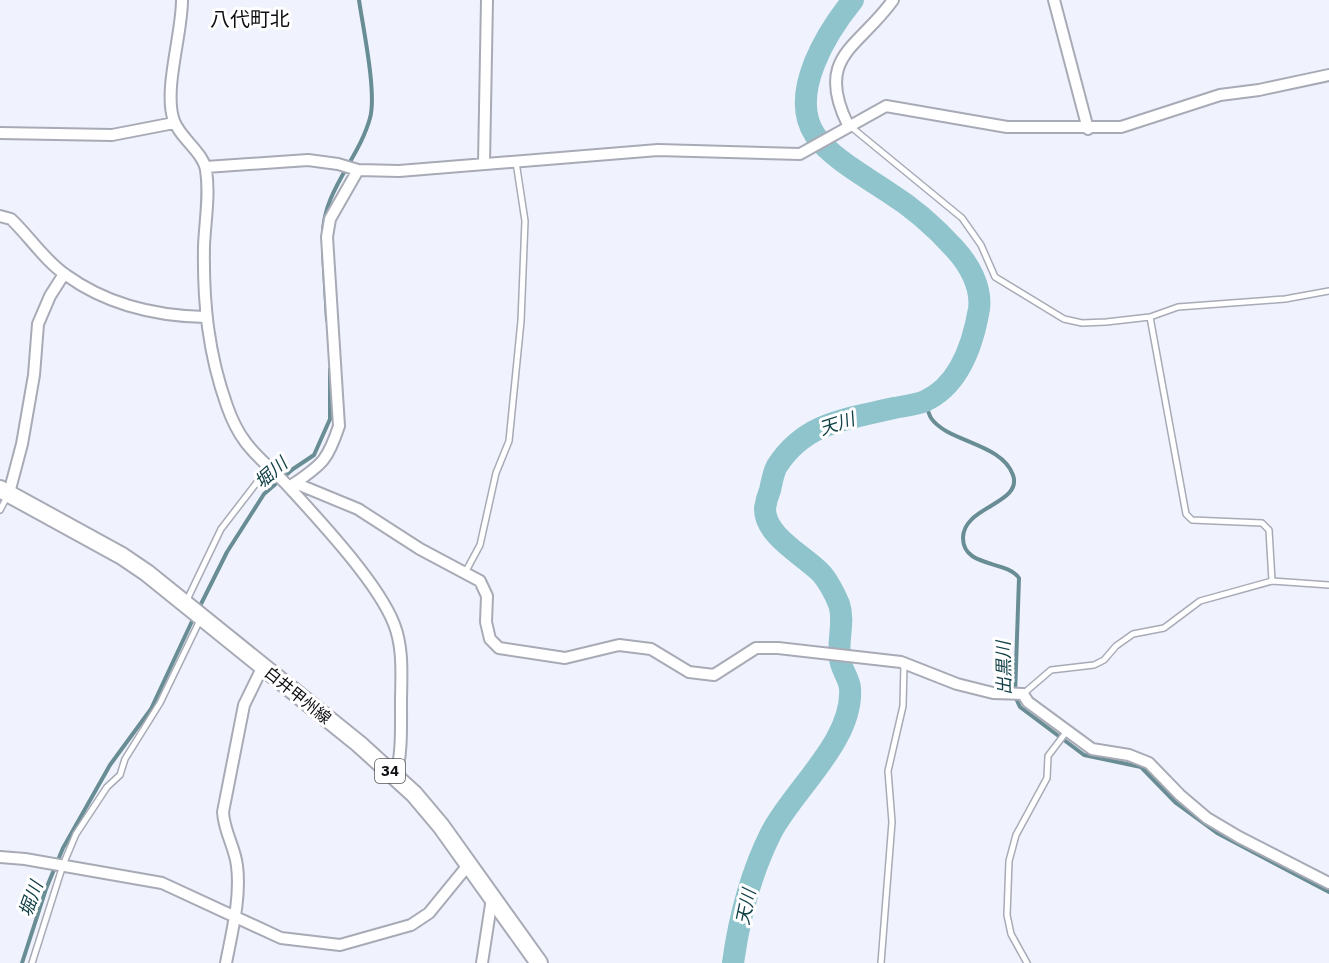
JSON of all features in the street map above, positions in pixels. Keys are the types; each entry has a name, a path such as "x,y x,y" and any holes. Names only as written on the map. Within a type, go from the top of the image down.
{"main road":[{"name":"白井甲州線","path":"4,491 122,556 195,611 396,776 441,826 539,963"}],"street":[{"path":"182,0 182,24 171,86 174,123 206,167 205,317 211,350 233,421 243,442 270,471 290,485 358,509 420,549 480,581 487,596 486,622 490,639 499,648 565,658 619,645 651,649 689,672 714,675 756,648 904,663 957,684 1009,694 1022,694 1028,702 1092,749 1129,755 1149,763 1180,795 1207,818 1329,883"},
{"path":"484,163 487,0"},
{"path":"848,125 836,100 837,70 848,49 893,0"},
{"path":"1054,0 1088,129"},
{"path":"206,167 308,160 338,164 356,170 399,171 658,150 800,154 834,136 848,125 886,106 1007,127 1088,129 1121,127 1220,95 1259,90 1329,75"},
{"path":"0,133 112,135 174,123"},
{"path":"290,485 321,466 332,448 339,426 327,237 330,219 356,170"},
{"path":"0,216 11,219 64,274 104,297 171,317 205,317"},
{"path":"4,491 22,444 34,375 39,324 50,296 64,274"},
{"path":"290,485 368,581 394,623 400,647 401,675 400,759 396,776"},
{"path":"226,963 234,918 237,868 224,828 224,813 244,705 263,666"},
{"path":"0,857 57,864 162,883 281,938 318,944 350,943 411,925 429,913 469,864"},
{"path":"482,963 492,898"}],"lane":[{"path":"848,125 962,218 981,245 995,277 1050,312 1082,323 1150,317 1178,307 1286,299 1329,291"},
{"path":"465,571 480,544 496,473 509,441 521,321 525,221 516,160"},
{"path":"1150,317 1186,514 1192,520 1262,523 1269,530 1272,581"},
{"path":"32,963 57,864 107,787 120,775 125,759 160,703 195,611 221,529 270,471"},
{"path":"0,510 4,491"},
{"path":"1022,694 1051,670 1094,664 1104,660 1116,646 1134,634 1164,628 1200,601 1272,581 1329,585"},
{"path":"881,963 892,815 888,771 903,706 904,663"},
{"path":"1026,963 1011,934 1007,915 1009,861 1016,835 1047,778 1048,756 1066,731"}],"waterway":[{"name":"堀川","path":"323,236 328,205 365,133 372,107 371,77 359,0"},
{"name":"天川","path":"733,963 747,896 764,848 781,817 833,745 849,707 850,688 840,659 841,611 839,604 823,575 777,536 766,518 765,508 774,472 788,451 814,431 844,420 918,404 937,394 956,374 963,362 973,336 979,309 978,292 973,276 965,261 954,248 914,211 830,152 815,135 808,119 806,101 808,83 814,64 832,29 853,0"},
{"name":"堀川","path":"323,252 327,320"},
{"name":"堀川","path":"198,610 227,552 264,494 293,469 314,455 330,419 330,369"},
{"name":"出黒川","path":"925,401 931,418 939,426 998,456 1007,464 1013,475 1014,485 1009,493 972,519 966,527 963,538 965,548 970,554 1005,568 1019,578 1015,696 1020,707 1084,755 1141,767 1176,803 1217,833 1329,892"},
{"name":"堀川","path":"22,963 46,889 63,848 110,765 151,709 194,617"}],"district":[{"name":"八代町北","path":"250,19"}]}
